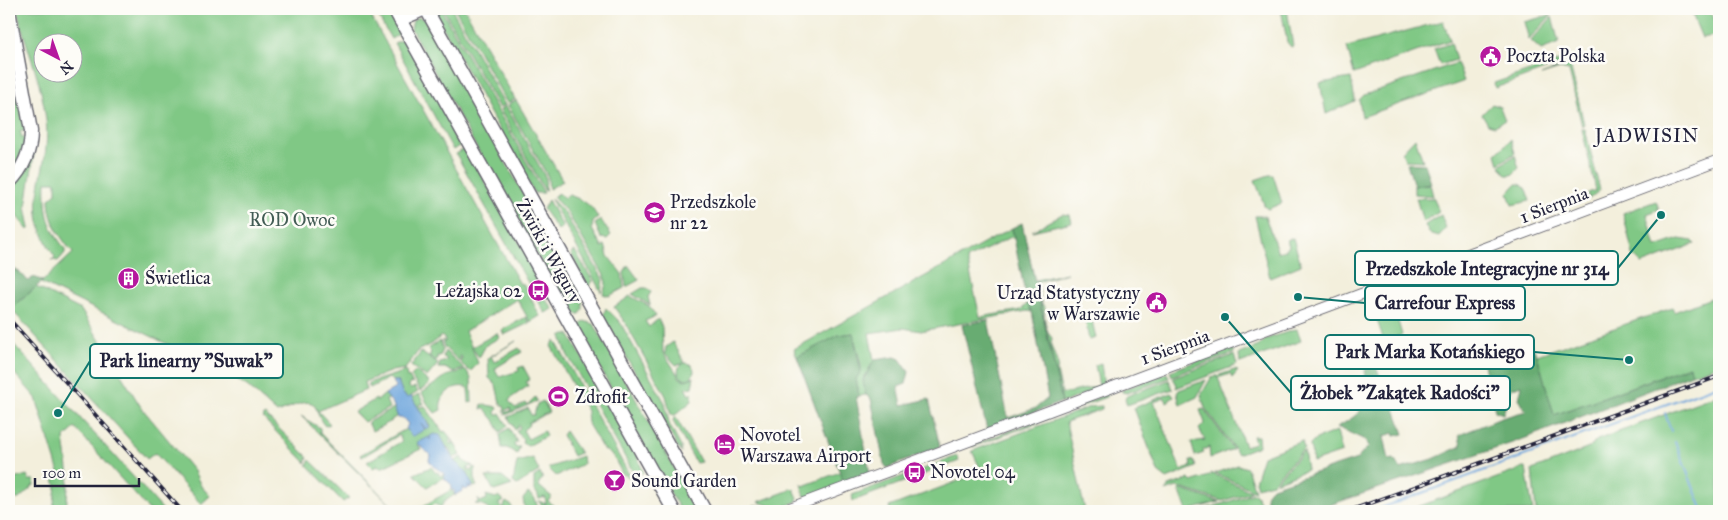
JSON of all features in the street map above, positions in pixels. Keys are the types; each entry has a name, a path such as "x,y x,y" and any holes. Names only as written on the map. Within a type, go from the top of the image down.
{"main road":[{"path":"397,14 425,9"},
{"name":"Żwirki i Wigury","path":"425,9 705,511"},
{"path":"9,10 32,130 30,146 24,164 9,183"},
{"name":"Żwirki i Wigury","path":"397,14 674,511"}],"street":[{"name":"1 Sierpnia","path":"782,511 1719,160"}],"green space":[{"name":"ROD Owoc","path":"17,9 367,9 520,284 523,283 540,316 530,322 517,299 465,331 478,363 469,371 461,363 462,357 460,355 460,362 444,347 442,340 445,342 445,339 441,336 432,344 419,350 405,369 392,371 364,382 366,390 318,411 330,424 325,426 316,408 311,403 302,403 277,413 247,386 194,357 41,283 73,253 59,234 49,207 49,199 56,193 56,182 46,182 46,202 48,218 54,233 65,249 65,253 58,261 52,260 55,257 44,238 39,220 37,204 47,139 44,106 38,82 82,82 82,32 32,32 32,61"},
{"path":"374,9 389,9 400,30 398,35 391,39"},
{"path":"441,9 544,193 534,193 434,11"},
{"path":"443,9 452,9 505,105 499,108"},
{"path":"455,9 465,9 515,99 507,103"},
{"path":"1281,9 1287,9 1293,46 1291,47 1287,42"},
{"path":"1549,9 1552,14 1529,40 1524,22 1550,15"},
{"path":"1690,9 1710,9 1719,30 1719,51 1713,36 1702,38"},
{"path":"419,17 425,20 524,195 524,202 527,208 536,217 580,293 565,302 527,239 411,29 413,20"},
{"path":"1552,17 1559,43 1541,50 1531,41"},
{"path":"1443,21 1450,40 1354,74 1347,47"},
{"path":"9,29 27,131 20,131 22,137 27,139 25,152 9,176"},
{"path":"404,39 464,143 453,150 394,43"},
{"path":"1451,43 1456,60 1440,65 1434,49"},
{"path":"1562,60 1561,64 1495,88 1494,83"},
{"path":"1457,63 1464,81 1362,117 1359,100 1364,95"},
{"path":"1570,64 1584,124 1582,126 1569,71 1560,69 1541,75"},
{"path":"1351,78 1355,101 1326,114 1320,83"},
{"path":"516,100 563,181 549,189 548,177 508,105"},
{"path":"1492,104 1500,107 1505,120 1495,126 1488,124 1482,114"},
{"path":"506,106 546,178 545,191 500,110"},
{"path":"1582,129 1585,129 1600,190 1589,199 1588,193 1596,190"},
{"path":"1415,138 1423,161 1405,160 1402,152"},
{"path":"1511,139 1515,153 1499,164 1496,154"},
{"path":"36,141 26,207 30,228 28,230 9,207 9,179"},
{"path":"466,148 528,258 538,286 535,288 539,295 542,294 553,309 545,313 456,154"},
{"path":"1515,155 1519,168 1512,175 1506,175 1500,166"},
{"path":"1407,163 1425,164 1431,183 1414,186"},
{"path":"1273,175 1282,203 1268,209 1265,207 1255,180"},
{"path":"1430,184 1433,196 1414,194 1414,186"},
{"path":"1516,184 1524,187 1530,201 1512,205 1508,193"},
{"path":"559,193 564,198 569,195 582,201 595,213 598,218 593,222 592,229 602,247 605,245 608,256 622,274 624,288 609,296 603,294 606,284 605,277 567,212 553,197"},
{"path":"1416,198 1434,198 1439,212 1423,222"},
{"path":"551,199 564,212 603,279 601,292"},
{"path":"548,200 563,227 558,230 543,209"},
{"path":"1656,201 1659,209 1647,214 1656,247 1679,239 1693,241 1695,244 1642,264 1633,255 1623,213"},
{"path":"1062,214 1070,215 1072,222 1032,231"},
{"path":"1441,215 1446,228 1439,236 1429,233 1425,225"},
{"path":"1255,216 1265,216 1278,253 1286,250 1289,246 1287,240 1293,238 1301,265 1270,278"},
{"path":"601,220 611,235 607,239 601,238 595,224"},
{"path":"1022,223 1062,402 987,430 962,325 988,320 1008,418 1036,408 1048,398 1032,312 1027,304 1012,228"},
{"path":"1012,228 1014,239 1011,237 967,259 980,317 1021,310 1027,304 1032,312 1027,311 921,331 903,328 869,333 874,360 863,380 866,395 859,396 856,379 861,371 861,365 853,333 839,335 797,357 794,349"},
{"path":"575,251 593,281 587,289 571,253"},
{"path":"1489,251 1493,259 1440,280 1438,272 1441,269"},
{"path":"628,265 639,280 626,287 624,273"},
{"path":"9,266 21,273 28,281 34,277 43,281 11,309 9,306"},
{"path":"1067,273 1037,282 1042,304 1045,308 1044,315 1047,328 1052,338 1051,345 1058,365 1057,371 1062,394 1099,386 1095,365 1101,363 1104,386 1062,403 1036,280"},
{"path":"36,287 81,310 141,407 194,471 201,486 210,496 201,504 155,453 147,459 11,309"},
{"path":"642,288 647,288 651,292 648,297 650,305 632,294"},
{"path":"1719,295 1719,365 1692,374 1689,366 1554,415 1537,355 1672,308 1674,312"},
{"path":"630,296 649,306 656,316 645,321 649,327 658,319 662,327 663,352 680,378 685,380 694,377 692,387 685,388 689,395 692,393 692,401 675,415 671,415 666,396 624,321 614,307"},
{"path":"582,297 583,309 580,314 575,314 567,306"},
{"path":"606,308 620,322 665,403 669,424 681,447 681,453 603,316"},
{"path":"1395,311 1402,335 1384,341 1377,320"},
{"path":"1091,316 1096,338 1089,340 1085,319"},
{"path":"526,317 529,323 504,335 502,330"},
{"path":"584,321 594,324 698,511 681,511 580,332"},
{"path":"1297,329 1301,341 1240,363 1239,354 1259,346 1266,339"},
{"path":"497,333 499,338 486,345 479,358 472,347"},
{"path":"853,333 861,371 856,379 859,396 856,397 870,474 844,484 797,357 839,335"},
{"path":"569,334 637,455 643,472 636,477 567,354 561,336"},
{"path":"1527,338 1537,355 1554,415 1690,366 1692,374 1518,441 1312,511 1268,511 1266,498 1272,487 1357,459 1369,446 1365,440 1337,427 1355,416 1364,405 1367,391 1365,370 1375,366 1390,395 1404,434 1395,436 1394,433 1384,436 1389,460 1394,459 1400,469 1433,459 1461,446 1459,435 1501,418 1526,411 1519,399 1522,385 1513,388 1505,397 1506,405 1503,414 1495,411 1481,353"},
{"path":"9,339 164,511 150,511 75,428 64,438 69,476 66,511 53,511 56,486 54,478 59,473 36,398 9,367"},
{"path":"555,340 630,476 623,475 613,456 602,448 588,424 587,411 551,346"},
{"path":"440,341 443,350 440,356 437,356 437,361 429,357 431,352 428,349"},
{"path":"673,342 685,363 676,365 665,353 666,347"},
{"path":"519,348 522,352 495,370 499,377 519,371 518,368 523,366 530,379 526,382 528,386 509,401 515,408 526,403 527,405 535,397 537,401 506,415 505,412 511,411 510,408 504,411 505,407 500,403 496,385 489,378 488,358 491,356 494,362"},
{"path":"1232,348 1234,353 1172,376 1170,371"},
{"path":"445,351 465,369 452,372 445,368 438,368 440,363 446,361 446,358 443,357"},
{"path":"421,352 438,364 427,377 411,366"},
{"path":"1234,355 1237,365 1176,388 1177,385 1173,378"},
{"path":"895,357 900,359 909,372 906,384 898,387 902,405 929,399 940,447 887,468 884,464 871,399 866,395 863,381 874,360"},
{"path":"686,363 694,371 686,379 678,371"},
{"path":"466,370 471,378 472,402 469,403 468,388 457,387 445,395 442,400 441,410 435,413 422,393 446,376"},
{"path":"1234,370 1238,371 1232,378 1230,374 1218,378 1245,446 1255,443 1253,436 1258,436 1259,446 1238,454 1205,408 1201,395 1211,378"},
{"path":"406,371 407,378 409,377 413,384 410,383 409,387 411,389 415,387 418,392 408,398 403,394 398,381 392,381 389,378 370,388 368,383"},
{"path":"416,371 430,383 420,391 411,376"},
{"path":"1167,373 1169,378 1127,393 1122,392 1122,390"},
{"path":"1169,380 1173,389 1127,405 1125,398 1127,396"},
{"path":"1206,380 1197,397 1180,405 1177,393 1179,390"},
{"path":"1171,393 1174,397 1167,402 1165,398 1154,402 1181,470 1191,467 1190,460 1194,461 1196,467 1167,479 1158,472 1134,408"},
{"path":"385,394 389,399 386,400 389,408 364,422 354,412 376,399 377,401"},
{"path":"419,394 424,404 419,404 420,407 425,406 443,432 445,431 450,437 450,444 453,444 452,439 461,455 453,458 449,448 429,438 417,444 421,449 381,468 377,466 373,468 367,462 402,441 399,435 362,457 360,455 406,429 412,436 422,422 430,426 412,398"},
{"path":"1107,394 1106,397 972,447 975,444"},
{"path":"1719,394 1719,511 1536,511 1532,470 1589,448 1597,440"},
{"path":"543,401 549,412 528,423 529,425 523,430 528,439 544,431 546,436 528,446 522,443 523,440 516,431 520,428 519,425 515,430 508,417 528,408 531,415 534,415 537,404"},
{"path":"482,404 497,407 498,409 495,412 497,415 500,413 508,426 500,432 494,420 485,409 481,409"},
{"path":"1102,406 1102,409 1066,422 1085,511 890,511 889,507 982,472 972,451 1090,407"},
{"path":"394,408 398,416 372,431 368,422"},
{"path":"1204,409 1233,449 1210,458 1209,447 1203,450 1204,453 1195,456 1191,442 1205,440 1199,429 1205,423 1200,410"},
{"path":"265,415 308,457 306,463 262,417"},
{"path":"301,416 320,428 320,433 397,511"},
{"path":"675,416 701,462 696,463 673,421"},
{"path":"509,428 517,442 514,444 515,447 520,447 517,454 507,448 502,448 500,434"},
{"path":"565,431 580,453 573,456 562,435"},
{"path":"1337,431 1342,452 1313,462 1310,445 1316,439"},
{"path":"1302,441 1304,449 1272,483 1257,487 1255,481 1263,456"},
{"path":"1304,451 1307,470 1275,482"},
{"path":"582,456 583,464 556,476 548,468"},
{"path":"957,456 959,461 853,501 852,495"},
{"path":"462,457 462,460 473,466 468,467 468,470 472,471 472,468 475,467 475,482 477,486 474,487 454,461"},
{"path":"533,458 539,471 517,485 513,482 517,462"},
{"path":"310,460 349,498 343,502 307,465"},
{"path":"1238,465 1247,468 1255,491 1215,473"},
{"path":"431,467 440,476 444,474 444,478 427,487 414,474"},
{"path":"1526,468 1533,511 1406,511"},
{"path":"840,472 844,484 808,498 804,495 801,483 803,486"},
{"path":"540,473 543,479 539,482 539,486 552,497 548,501 555,507 542,506 539,501 546,504 545,497 539,499 534,491 534,477"},
{"path":"1211,473 1252,492 1222,501 1177,487 1166,491 1169,486 1189,479 1191,482 1212,475"},
{"path":"27,475 29,480 34,480 34,485 19,499 13,499 9,494 10,480"},
{"path":"486,477 502,477 512,485 494,491"},
{"path":"789,488 794,489 798,498 796,502 772,511 741,511 757,505 769,509 768,505 758,502 790,490"},
{"path":"1179,489 1219,502 1187,511"},
{"path":"451,490 456,496 454,495 444,502 441,507 434,504 425,511 415,511 420,507 424,508 423,506"},
{"path":"528,493 535,499 538,508 525,511 523,499"},
{"path":"1255,493 1265,511 1200,511"},
{"path":"486,495 496,498 498,496 504,501 498,504 503,508 506,502 511,505 513,511 490,511 483,505 475,504 479,502 478,499 480,502 487,499"}],"water":[{"path":"392,381 398,381 403,394 408,398 411,396 430,427 426,429 421,423 425,429 412,437 406,429 408,424 403,418 398,418 393,404 385,394 397,387"},
{"path":"434,434 440,435 454,461 467,472 473,486 470,488 468,485 469,488 466,490 463,487 464,490 455,495 454,490 451,490 452,485 444,478 444,473 433,466 429,460 430,455 417,443 429,437 430,440 430,436"}],"waterway":[{"path":"1373,511 1719,385"},
{"path":"1665,413 1671,431"},
{"path":"1675,442 1703,511"}],"railway":[{"path":"9,319 182,511"},
{"path":"1349,511 1719,376"}],"place":[{"name":"Poczta Polska","path":"1490,56"},
{"name":"Przedszkole nr 22","path":"654,212"},
{"name":"Przedszkole Integracyjne nr 314","path":"1661,215"},
{"name":"Świetlica","path":"129,278"},
{"name":"Leżajska 02","path":"538,291"},
{"name":"Carrefour Express","path":"1298,297"},
{"name":"Urząd Statystyczny w Warszawie","path":"1156,303"},
{"name":"Żłobek \"Zakątek Radości\"","path":"1225,317"},
{"name":"Park Marka Kotańskiego","path":"1629,360"},
{"name":"Zdrofit","path":"559,397"},
{"name":"Park linearny \"Suwak\"","path":"58,413"},
{"name":"Novotel Warszawa Airport","path":"724,445"},
{"name":"Novotel 04","path":"914,472"},
{"name":"Sound Garden","path":"615,481"}],"district":[{"name":"JADWISIN","path":"1647,135"}]}
